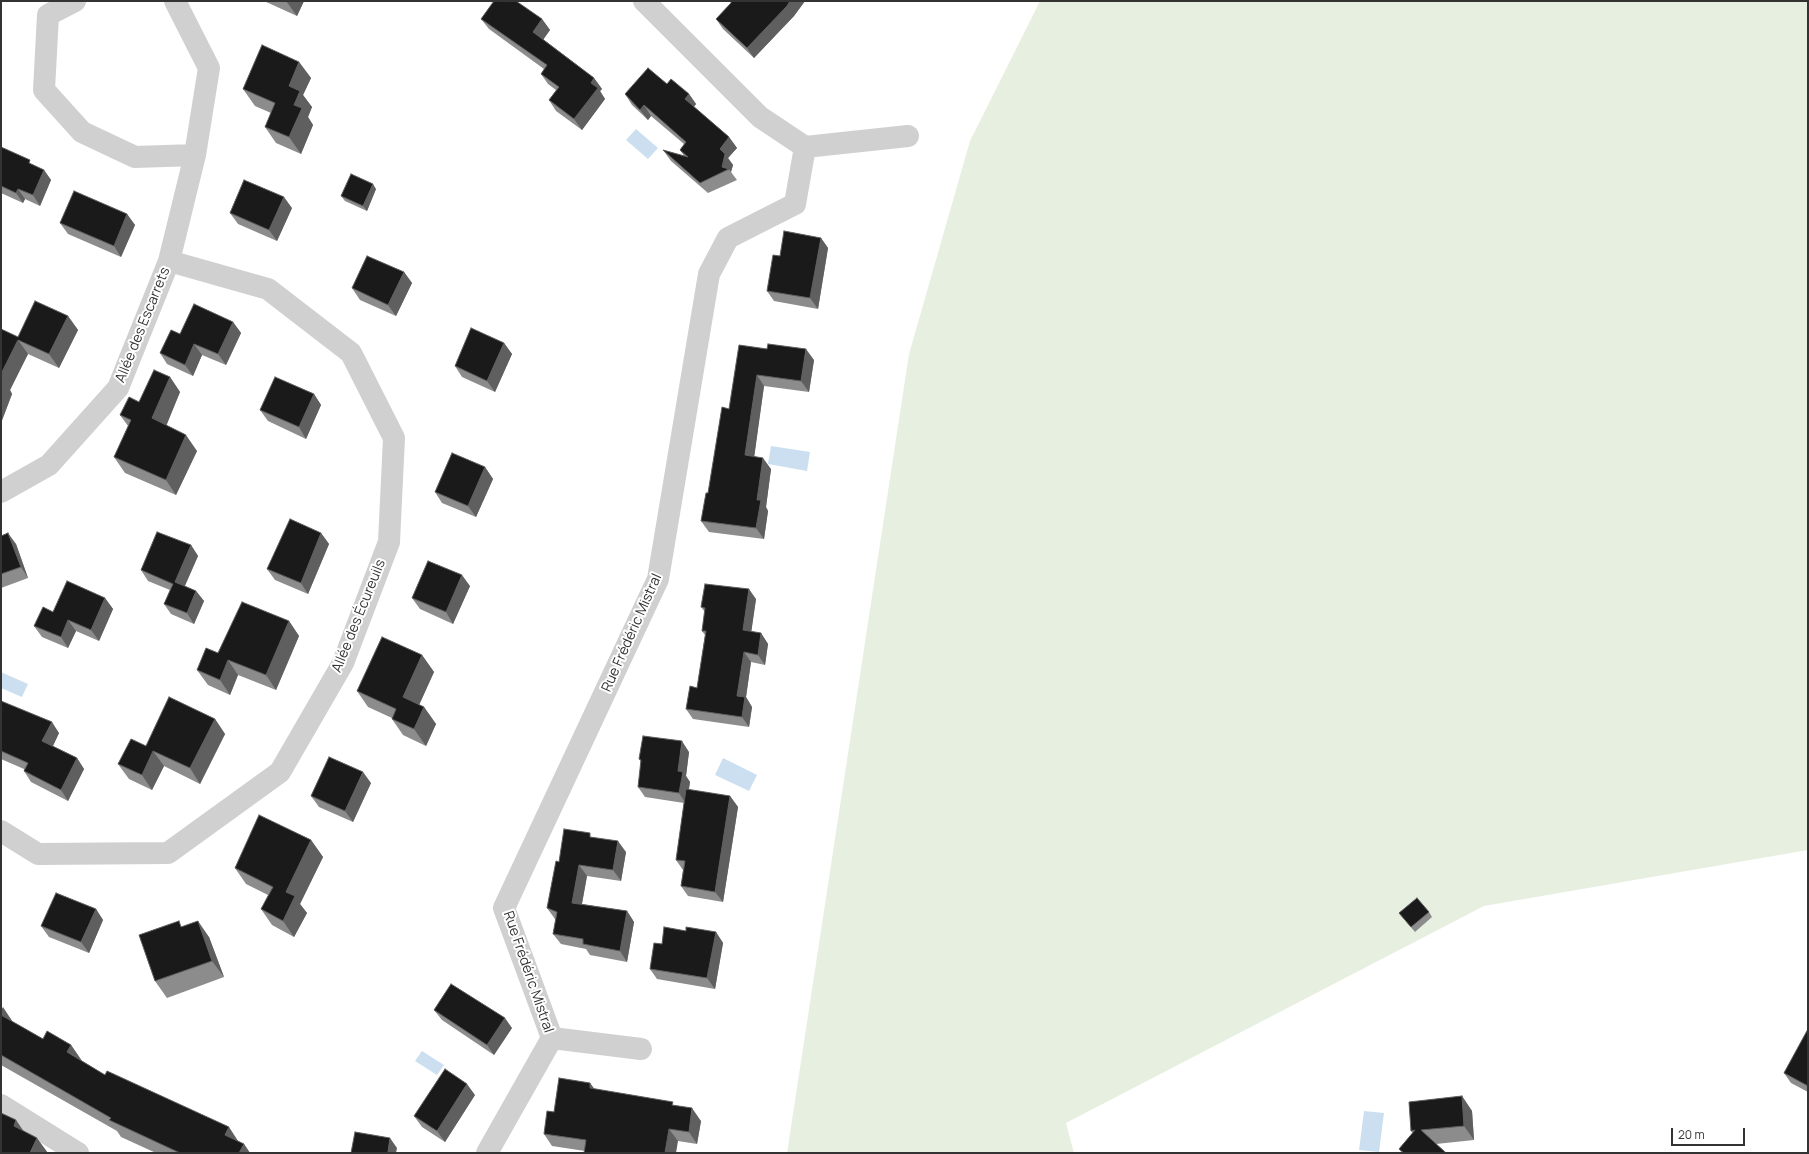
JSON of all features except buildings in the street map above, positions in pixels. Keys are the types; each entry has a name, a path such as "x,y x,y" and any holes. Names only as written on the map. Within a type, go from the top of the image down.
{"street":[{"path":"75,1 48,15 44,90 82,132 135,157 195,155"},
{"name":"Allée des Escarrets","path":"1,492 49,465 118,388 170,261 195,155 210,68 175,1"},
{"path":"644,1 760,117 805,147 908,136"},
{"name":"Rue Frédéric Mistral","path":"487,1153 552,1038 504,908 658,579 709,274 728,238 795,204 805,147"},
{"name":"Allée des Écureuils","path":"1,831 38,854 168,854 280,772 343,663 389,542 394,438 352,353 268,289 170,261"},
{"path":"552,1038 642,1049"},
{"path":"1,1105 78,1153"}],"green space":[{"path":"1040,1 1808,1 1808,850 1484,906 1066,1123 1074,1153 787,1153 909,354 970,141"}],"water":[{"path":"636,129 658,148 648,159 626,140"},
{"path":"771,446 810,452 807,471 768,464"},
{"path":"1,672 28,684 22,697 1,688"},
{"path":"723,758 757,775 749,791 715,775"},
{"path":"422,1051 444,1065 437,1075 415,1061"},
{"path":"1364,1111 1384,1113 1379,1152 1359,1150"}]}
